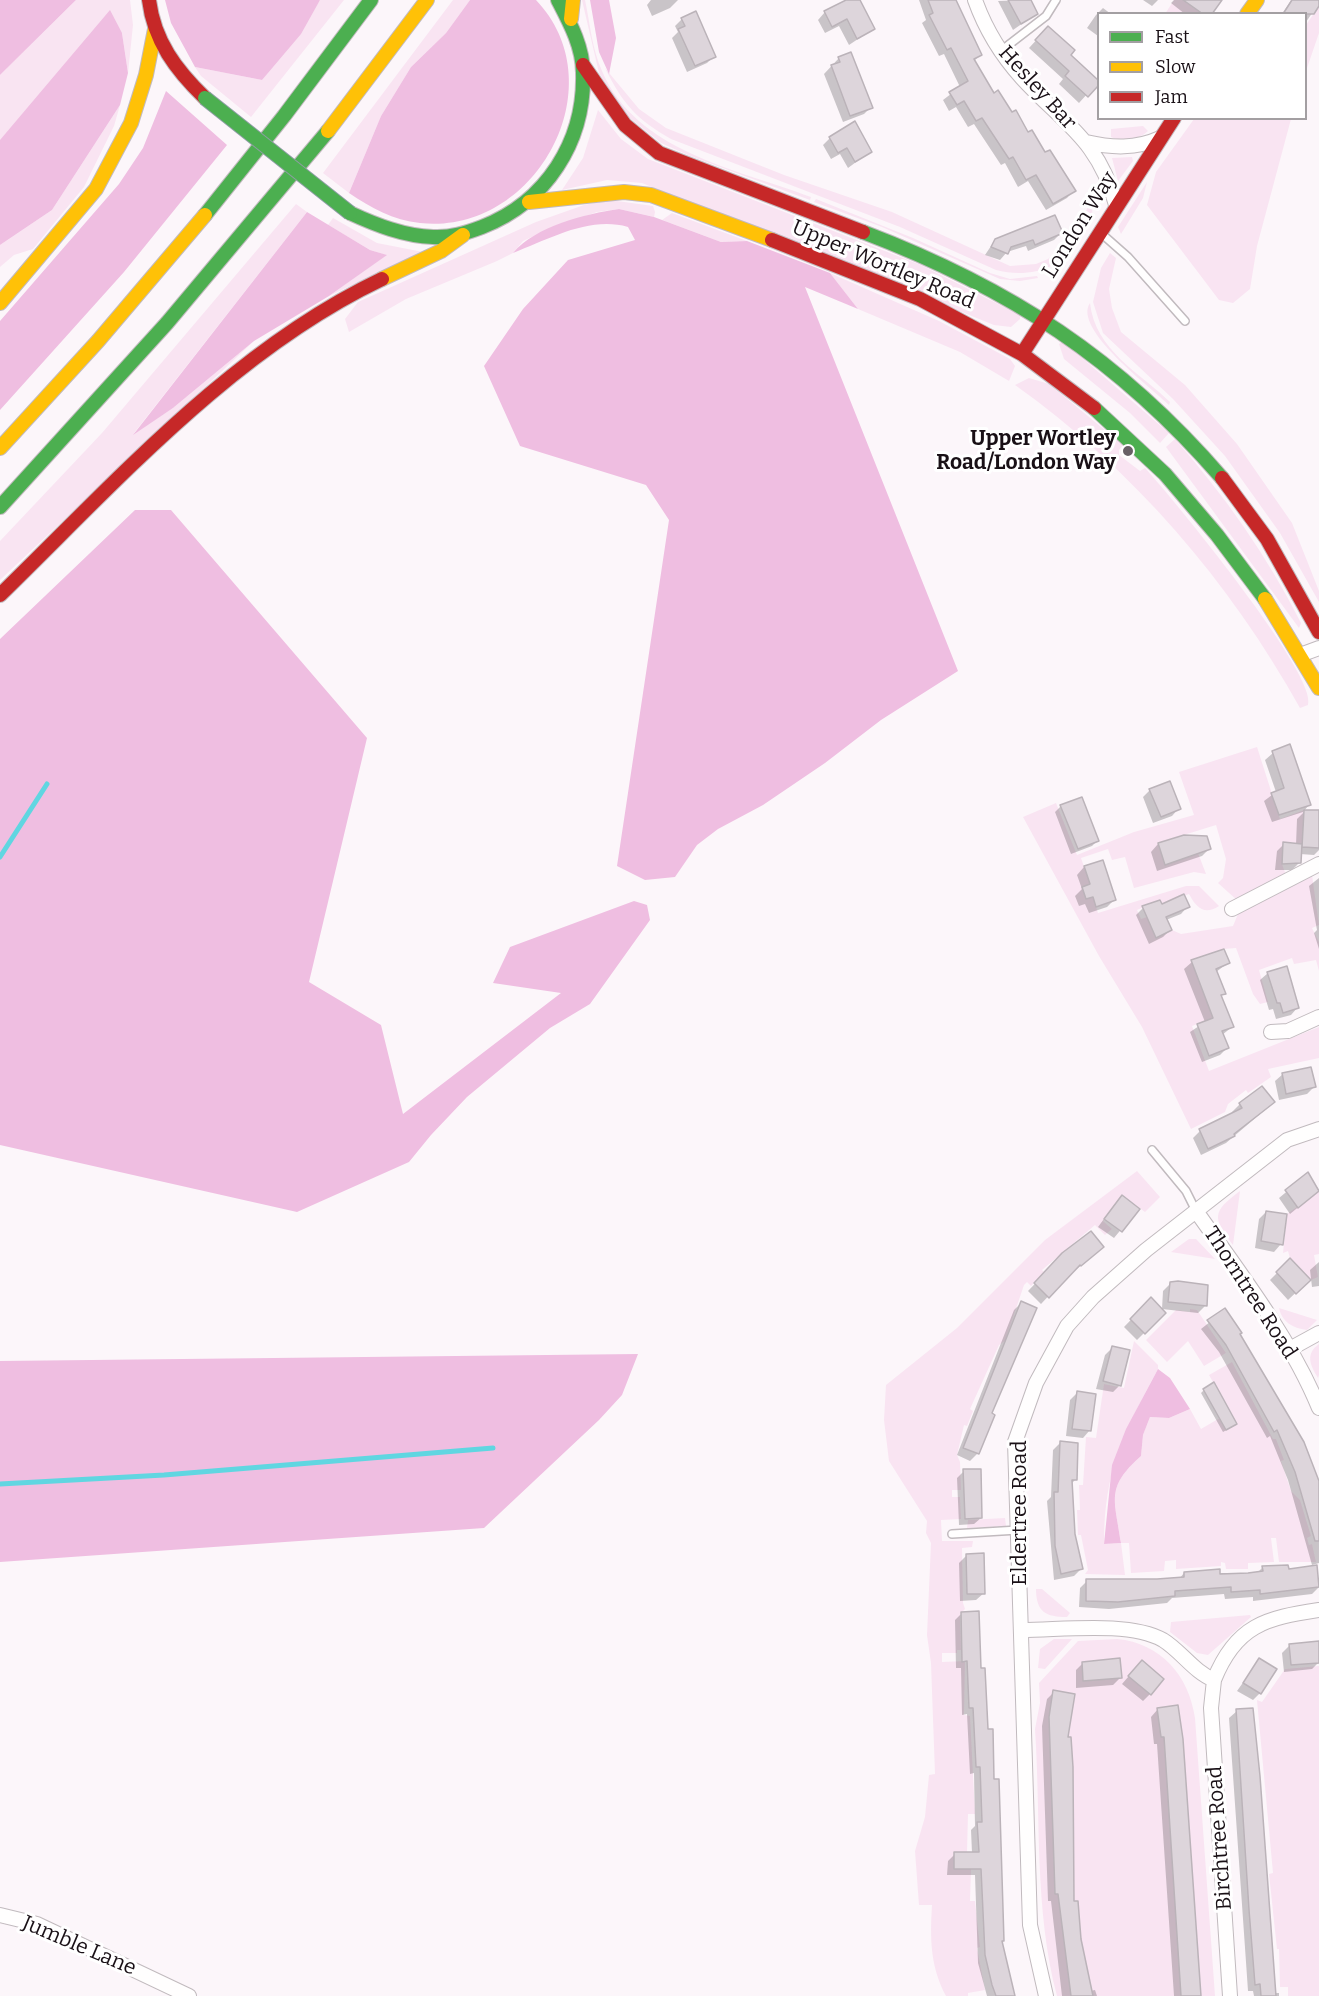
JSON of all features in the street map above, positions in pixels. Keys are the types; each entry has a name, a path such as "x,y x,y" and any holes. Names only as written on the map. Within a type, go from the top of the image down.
{"main road":[{"path":"149,0 155,30 167,57 185,81 350,213 405,235 464,235"},
{"path":"0,448 150,278 278,122 371,0"},
{"path":"0,507 142,353 232,249 320,142 427,0"},
{"path":"0,595 165,435 259,354 335,304 441,251 464,235 500,220 529,202 563,162 579,129 584,98 583,65 571,19 558,0"},
{"path":"571,19 573,0"},
{"path":"0,303 96,189 130,123 146,75 155,30"},
{"name":"Upper Wortley Road","path":"583,65 600,94 628,131 659,153 922,255 988,286 1046,319 1135,387 1168,417 1226,482 1270,544 1319,633"},
{"name":"London Way","path":"1022,354 1173,120"},
{"name":"Upper Wortley Road","path":"529,202 624,192 651,195 920,299 1022,354 1106,417 1165,474 1217,535 1257,587 1319,688"}],"street":[{"name":"Hesley Bar","path":"975,0 1002,50 1021,77 1086,142 1103,167 1116,205"},
{"name":"Hesley Bar","path":"1086,142 1123,147 1140,146 1160,138"},
{"path":"1300,655 1319,648"},
{"path":"1232,909 1319,864"},
{"path":"1271,1032 1288,1031 1319,1017"},
{"name":"Eldertree Road","path":"1046,1996 1030,1925 1015,1442 1036,1383 1067,1326 1113,1278 1287,1140 1319,1129"},
{"name":"Thorntree Road","path":"1196,1211 1288,1350 1319,1408"},
{"path":"1288,1350 1319,1333"},
{"path":"1022,1630 1140,1631 1170,1645 1203,1674 1214,1680 1227,1654 1252,1629 1277,1616 1319,1610"},
{"name":"Birchtree Road","path":"1214,1680 1211,1708 1230,1996"},
{"name":"Jumble Lane","path":"0,1915 37,1924 189,1996"}],"lane":[{"path":"1002,50 1046,16 1056,0"},
{"path":"1100,232 1128,257 1185,321"},
{"path":"1152,1150 1186,1191 1196,1211"},
{"path":"952,1533 1018,1530"}],"shaded area":[{"path":"0,0 76,0 0,75"},
{"path":"76,0 130,0 133,25 128,73 122,33 27,109 0,141 0,75"},
{"path":"165,0 320,0 301,34 262,80 195,67 171,23"},
{"path":"320,0 344,0 251,117 201,76 195,67 262,80"},
{"path":"453,0 470,0 446,33 411,67 381,116 349,193 323,173"},
{"path":"470,0 536,0 559,35 569,73 566,112 552,149 529,181 498,206 461,221 420,223 391,216 349,193 381,116 411,67 446,33"},
{"path":"582,0 585,0 602,71 618,98 638,120 663,139 691,154 811,197 810,200 690,156 661,143 626,115 599,73"},
{"path":"590,0 609,0 616,38 609,74 599,52"},
{"path":"1174,0 1183,0 1200,12 1166,12"},
{"path":"1319,6 1319,33 1307,68 1307,24"},
{"path":"110,10 122,33 128,73 120,105 52,210 0,245 0,140"},
{"path":"605,68 639,109 666,128 784,175 892,212 1010,266 1036,264 1048,259 1074,234 1076,241 1062,259 1042,270 1019,273 996,270 900,227 671,139 648,125 632,110"},
{"path":"166,91 227,145 124,272 0,410 0,321 119,184 143,148"},
{"path":"120,105 114,126 84,187 33,249 14,255 0,267 0,245 52,210"},
{"path":"598,110 621,139 648,159 921,265 1020,315 1020,319 1011,327 994,325 642,183 607,180 562,190 583,158"},
{"path":"1193,120 1291,120 1257,246 1250,289 1233,303 1219,300 1147,205 1156,172"},
{"path":"1143,126 1148,131 1135,138 1111,137 1111,129"},
{"path":"1132,157 1133,161 1118,181 1112,158"},
{"path":"1147,182 1143,198 1121,234 1118,227"},
{"path":"1093,198 1092,215 1085,229 1079,224"},
{"path":"816,199 913,238 990,273 1010,279 1037,276 1038,278 1020,281 1000,279 882,227 814,202"},
{"path":"610,200 653,206 654,217 619,209 597,212 551,228 523,241 513,253 406,299 349,332 345,319 358,302 536,222 584,205"},
{"path":"296,204 307,212 134,433 173,408 254,341 0,580 0,541 102,433"},
{"path":"619,209 654,217 721,242 747,241 830,273 858,309 805,287 958,671 881,720 825,763 763,805 718,829 697,845 675,877 645,880 617,866 669,520 646,485 520,446 484,366 523,309 568,260 635,240 628,227 599,224 555,236 513,253 534,235 562,223 591,214"},
{"path":"307,212 370,250 387,255 329,296 254,341 173,408 133,435"},
{"path":"672,213 747,241 721,242 662,220"},
{"path":"333,218 377,243 423,252 329,296 386,255 370,250 328,225"},
{"path":"1110,253 1116,258 1109,289 1112,308 1121,332 1185,385 1237,444 1292,523 1319,591 1319,602 1280,533 1225,456 1173,399 1103,333 1093,302 1101,268"},
{"path":"830,273 939,321 1010,359 1015,366 1009,381 960,352 858,309"},
{"path":"1090,303 1100,334 1109,347 1170,402 1169,405 1116,357 1092,328 1088,314"},
{"path":"1062,342 1169,433 1160,443 1130,413 1064,359 1059,344"},
{"path":"1029,378 1049,384 1123,445 1119,450 1119,455 1140,471 1145,468 1160,485 1211,548 1268,625 1291,660 1305,688 1308,705 1300,708 1243,616 1176,531 1099,453 1015,385"},
{"path":"1175,439 1211,482 1259,550 1301,623 1299,628 1166,447"},
{"path":"135,510 171,510 367,738 309,982 381,1025 403,1114 561,993 493,983 510,947 634,901 647,905 650,920 590,1004 550,1028 467,1097 409,1162 297,1212 0,1145 0,639"},
{"path":"1257,747 1280,819 1304,810 1302,844 1283,843 1282,864 1286,875 1238,901 1218,883 1223,878 1226,859 1216,825 1158,843 1165,864 1198,853 1206,874 1194,872 1134,888 1125,857 1112,860 1108,849 1081,858 1090,884 1082,887 1086,899 1093,897 1098,913 1186,886 1199,886 1219,906 1209,910 1201,909 1189,894 1162,904 1160,900 1137,910 1141,919 1147,917 1156,938 1172,930 1181,934 1233,926 1238,914 1312,875 1319,925 1312,928 1319,942 1319,971 1316,960 1294,964 1292,958 1259,970 1268,1002 1260,1004 1253,994 1236,948 1224,949 1191,960 1213,1018 1192,1026 1209,1071 1319,1027 1319,1058 1268,1069 1271,1077 1248,1093 1246,1090 1228,1104 1225,1112 1191,1129 1142,1027 1099,956 1023,817 1056,803 1077,855 1134,832 1194,815 1179,772"},
{"path":"1137,1171 1160,1197 1145,1212 1122,1195 1103,1221 1112,1229 1105,1235 1095,1225 1042,1270 1044,1272 1031,1286 1027,1282 1024,1285 1005,1341 999,1345 970,1409 973,1411 967,1426 964,1425 957,1455 960,1462 961,1490 952,1490 952,1497 960,1497 961,1519 941,1520 942,1541 973,1541 972,1547 962,1548 965,1609 960,1614 961,1650 957,1650 957,1653 942,1653 942,1662 965,1661 964,1715 970,1716 975,1814 968,1814 967,1852 954,1852 954,1868 971,1869 970,1901 975,1901 980,1947 977,1948 985,1990 968,1993 968,1996 946,1996 937,1974 932,1952 932,1905 919,1905 915,1851 925,1817 929,1775 935,1774 931,1663 927,1635 931,1543 926,1533 927,1521 889,1461 884,1420 886,1385 957,1328 1045,1240"},
{"path":"1240,1191 1233,1245 1221,1228 1218,1215 1224,1204"},
{"path":"1319,1191 1319,1254 1314,1255 1318,1277 1311,1280 1290,1258 1288,1251 1283,1253 1287,1214"},
{"path":"1189,1239 1196,1239 1215,1259 1171,1252"},
{"path":"1279,1308 1317,1320 1307,1330 1297,1328 1285,1321"},
{"path":"1190,1309 1197,1310 1226,1353 1204,1366 1188,1341 1167,1362 1146,1340 1176,1310 1190,1312"},
{"path":"1134,1341 1158,1365 1158,1369 1126,1433 1112,1473 1105,1518 1104,1544 1121,1543 1125,1575 1085,1574 1088,1570 1081,1535 1078,1535 1077,1510 1080,1510 1079,1485 1083,1485 1086,1437 1096,1438 1104,1384 1124,1388"},
{"path":"1319,1344 1319,1375 1318,1378 1310,1356"},
{"path":"638,1354 622,1395 599,1420 484,1528 0,1562 0,1361"},
{"path":"1232,1362 1273,1439 1276,1439 1284,1460 1281,1461 1291,1491 1300,1500 1311,1536 1307,1538 1309,1545 1312,1544 1316,1562 1279,1562 1276,1538 1271,1538 1274,1562 1248,1563 1248,1569 1226,1569 1225,1563 1221,1562 1221,1566 1176,1569 1176,1560 1165,1561 1164,1571 1131,1573 1129,1543 1121,1543 1115,1505 1117,1486 1141,1456 1143,1435 1150,1417 1169,1418 1190,1409 1201,1429 1230,1412 1209,1375"},
{"path":"1158,1369 1170,1378 1190,1409 1169,1418 1150,1417 1143,1435 1141,1456 1117,1486 1115,1505 1121,1543 1104,1544 1112,1465 1126,1429"},
{"path":"1005,1518 1006,1526 967,1528 968,1520"},
{"path":"1036,1589 1042,1589 1070,1613 1067,1617 1053,1616 1044,1612 1038,1603"},
{"path":"1250,1615 1251,1617 1208,1655 1197,1653 1170,1632 1171,1622"},
{"path":"1054,1639 1072,1639 1045,1669 1038,1668 1040,1649"},
{"path":"1117,1639 1147,1647 1170,1664 1186,1688 1192,1703 1195,1718 1215,1996 1057,1996 1045,1930 1040,1863 1035,1729 1040,1703 1039,1683 1078,1641"},
{"path":"1319,1666 1319,1996 1288,1996 1288,1987 1280,1987 1279,1949 1277,1949 1269,1874 1273,1873 1257,1700 1262,1702 1285,1669"}],"building":[{"path":"846,0 860,0 875,29 857,39 847,19 832,27 824,11"},
{"path":"928,0 956,0 982,55 974,59 994,93 998,90 1012,112 1016,110 1028,132 1032,130 1045,152 1050,150 1076,191 1053,204 1036,175 1026,180 1013,157 1009,159 982,118 976,121 964,101 957,105 949,92 968,81 951,48 947,50 929,15 933,13"},
{"path":"1008,0 1031,0 1038,14 1021,24"},
{"path":"1183,0 1222,0 1213,12 1200,12"},
{"path":"1292,0 1319,0 1319,6 1314,14 1284,12"},
{"path":"696,11 716,57 695,66 678,29 685,26 681,18"},
{"path":"1048,26 1075,50 1071,55 1097,79 1097,87 1088,97 1065,76 1069,71 1035,40"},
{"path":"851,52 873,108 850,116 831,65 840,62 838,57"},
{"path":"855,121 872,152 855,162 847,148 838,153 829,137"},
{"path":"1055,215 1063,233 1035,245 1033,240 1011,247 1008,254 991,247 995,239"},
{"path":"1290,744 1311,805 1279,815 1271,793 1284,788 1272,751"},
{"path":"1170,781 1181,809 1161,817 1149,789"},
{"path":"1082,797 1099,841 1078,849 1060,805"},
{"path":"1304,810 1319,810 1319,848 1302,847"},
{"path":"1184,835 1207,836 1211,849 1165,865 1158,843"},
{"path":"1283,842 1302,844 1301,863 1282,864"},
{"path":"1103,860 1116,900 1096,907 1093,897 1086,899 1082,887 1090,884 1084,866"},
{"path":"1184,894 1190,907 1166,917 1172,930 1156,938 1142,906 1160,900 1162,904"},
{"path":"1224,949 1230,963 1216,969 1226,994 1221,995 1234,1027 1222,1031 1229,1048 1209,1056 1197,1024 1213,1018 1191,960"},
{"path":"1287,966 1299,1008 1283,1013 1280,1003 1277,1003 1267,972"},
{"path":"1311,1067 1316,1087 1286,1094 1282,1073"},
{"path":"1262,1086 1275,1102 1234,1134 1235,1136 1208,1149 1199,1129 1242,1108 1239,1103"},
{"path":"1308,1172 1319,1191 1298,1208 1285,1190"},
{"path":"1122,1195 1140,1209 1122,1232 1104,1219"},
{"path":"1266,1211 1287,1214 1283,1245 1261,1241"},
{"path":"1091,1231 1104,1247 1080,1265 1049,1298 1034,1283 1062,1253"},
{"path":"1290,1258 1311,1280 1296,1294 1276,1272"},
{"path":"1170,1282 1208,1285 1207,1306 1168,1302"},
{"path":"1151,1297 1166,1313 1145,1334 1130,1319"},
{"path":"1021,1301 1037,1308 992,1413 995,1415 979,1454 963,1448"},
{"path":"1225,1308 1242,1333 1240,1334 1304,1442 1319,1481 1319,1541 1315,1541 1295,1472 1277,1430 1274,1432 1226,1345 1207,1320"},
{"path":"1112,1346 1130,1350 1121,1386 1103,1381"},
{"path":"1214,1382 1237,1424 1226,1430 1203,1389"},
{"path":"1077,1391 1096,1394 1091,1431 1072,1429"},
{"path":"1060,1441 1078,1443 1077,1480 1072,1480 1075,1534 1083,1569 1061,1574 1055,1546 1054,1492 1058,1492"},
{"path":"963,1469 981,1469 982,1518 965,1519"},
{"path":"984,1553 985,1594 967,1594 966,1554"},
{"path":"1288,1565 1289,1569 1317,1565 1319,1587 1260,1594 1260,1590 1231,1592 1231,1587 1175,1591 1175,1596 1118,1602 1086,1601 1086,1579 1184,1577 1184,1572 1220,1569 1220,1574 1248,1573 1263,1571 1262,1566"},
{"path":"979,1611 981,1668 985,1668 988,1729 993,1729 994,1779 999,1779 1004,1941 1002,1941 1015,1996 996,1996 992,1985 985,1955 981,1869 954,1869 954,1852 979,1852 977,1822 982,1822 980,1767 976,1767 973,1708 969,1708 967,1661 962,1662 961,1612"},
{"path":"1319,1641 1319,1663 1291,1665 1289,1644"},
{"path":"1120,1658 1122,1678 1083,1681 1082,1662"},
{"path":"1259,1658 1277,1669 1261,1694 1243,1683"},
{"path":"1142,1660 1164,1679 1151,1695 1128,1676"},
{"path":"1053,1690 1075,1694 1068,1737 1071,1737 1073,1767 1074,1901 1078,1901 1081,1939 1093,1996 1071,1996 1058,1894 1055,1894 1049,1717"},
{"path":"1178,1705 1183,1739 1201,1996 1181,1996 1164,1737 1161,1737 1157,1708"},
{"path":"1253,1708 1276,1996 1261,1996 1260,1984 1255,1985 1249,1910 1236,1709"}],"waterway":[{"path":"0,857 47,784"},
{"path":"0,1484 164,1475 493,1448"}],"traffic: fast":[{"path":"205,215 284,116 371,0"},
{"path":"350,213 380,226 411,235 452,236 482,227 505,216 543,185 569,145 577,123 582,98 581,54 558,0"},
{"path":"205,98 350,213"},
{"path":"0,507 167,323 328,131"},
{"path":"863,232 967,277 1059,331 1143,397 1222,478"},
{"path":"1094,408 1165,474 1217,535 1265,599"}],"traffic: slow":[{"path":"328,131 427,0"},
{"path":"571,19 573,0"},
{"path":"1248,12 1257,0"},
{"path":"0,303 96,189 131,123 146,75 155,29"},
{"path":"529,202 624,192 651,195 772,240"},
{"path":"0,448 98,341 205,215"},
{"path":"382,279 441,251 463,235"},
{"path":"1265,599 1319,688"}],"traffic: jam":[{"path":"149,0 161,42 185,77 205,98"},
{"path":"583,65 625,125 659,153 863,232"},
{"path":"1022,354 1173,120"},
{"path":"772,240 920,299 1022,354 1094,408"},
{"path":"0,595 133,464 227,380 276,342 328,308 382,279"},
{"path":"1222,478 1267,539 1319,632"}],"place":[{"name":"Upper Wortley Road/London Way","path":"1128,451"}]}
